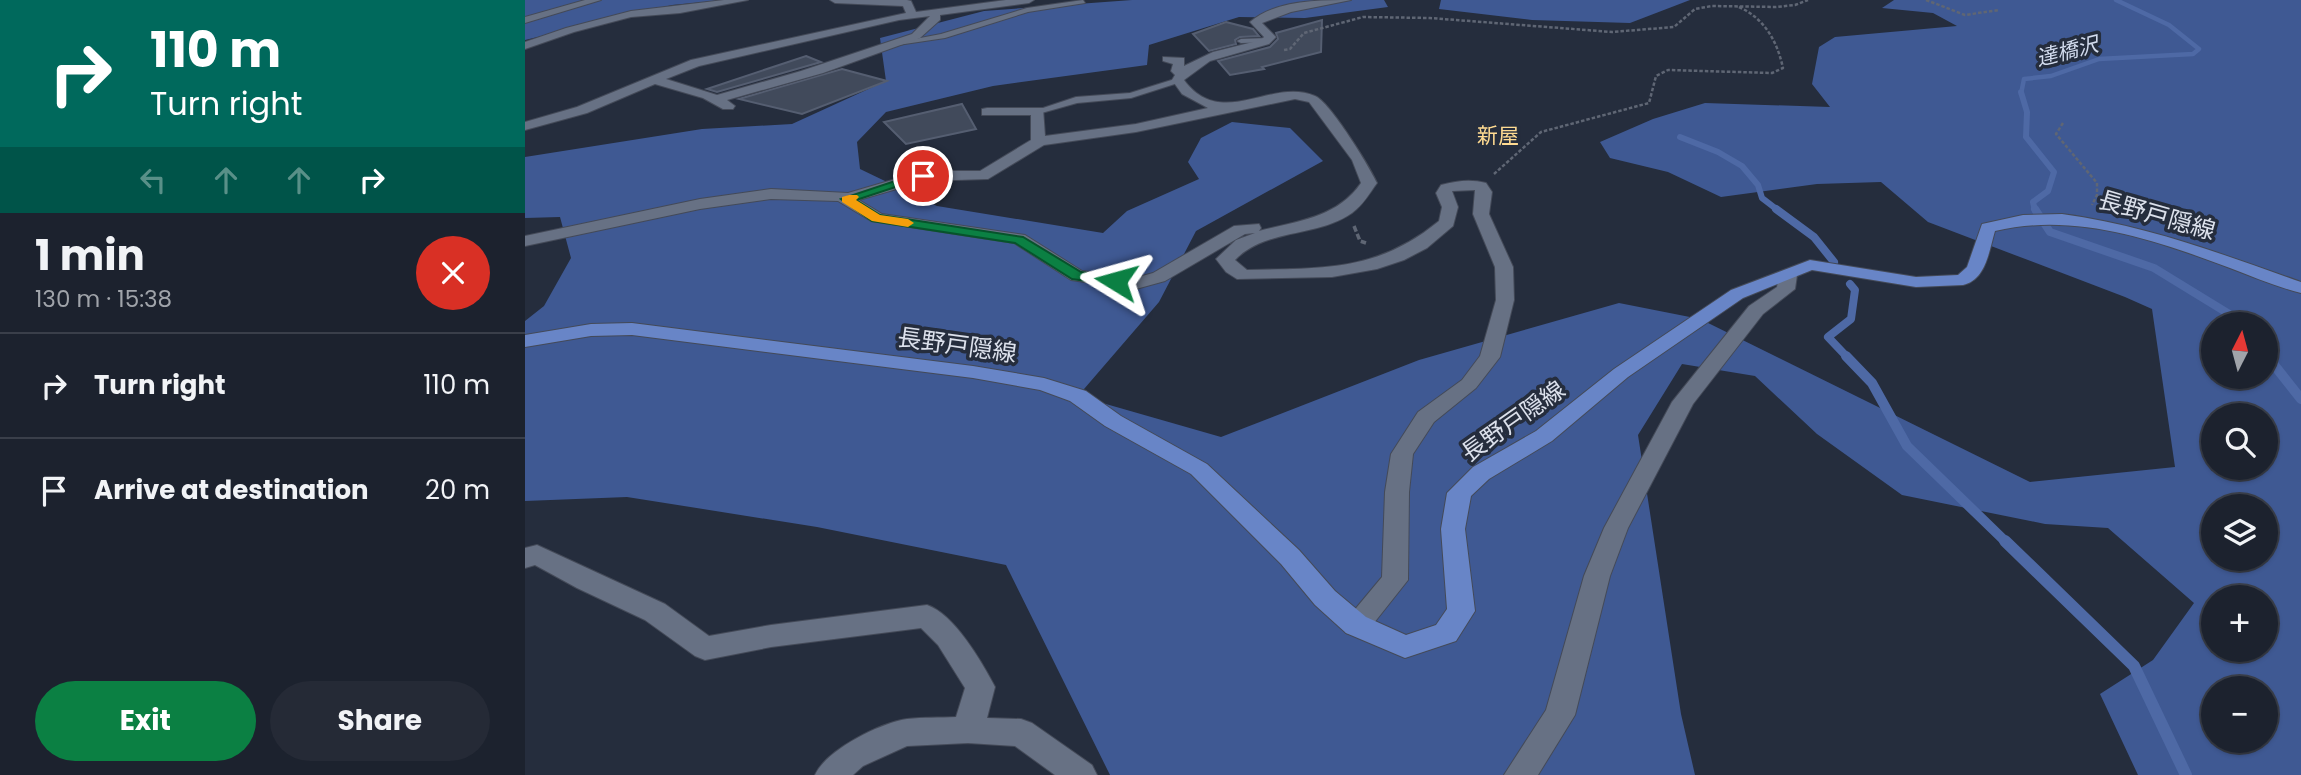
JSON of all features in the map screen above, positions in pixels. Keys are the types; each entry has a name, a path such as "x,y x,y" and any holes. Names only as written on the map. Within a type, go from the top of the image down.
{"main road":[{"name":"長野戸隠線","path":"525,341 591,330 632,329 973,372 1044,384 1078,396 1113,421 1199,469 1290,557 1325,598 1356,625 1405,647 1446,633 1461,611 1453,529 1459,493 1481,474 1544,436 1621,373 1737,294 1810,265 1916,282 1963,280 1975,269 1988,228 2001,223 2079,219 2150,237 2301,288"}],"street":[{"path":"525,20 596,0"},
{"path":"525,46 570,30 624,16 743,0"},
{"path":"835,0 907,3 912,15"},
{"path":"525,127 582,110 623,92 658,81 695,63 912,15 1029,0"},
{"path":"1180,77 1201,61 1268,40 1270,37 1255,22 1263,18 1301,5 1346,0"},
{"path":"658,81 722,103 916,36 936,18 934,12"},
{"path":"1167,60 1180,61 1177,71 1186,91 1220,109"},
{"path":"806,73 834,67"},
{"path":"846,199 923,176 982,176 1038,142 1136,128 1295,95 1313,99 1359,160 1369,183 1362,196 1328,220 1244,242 1225,259 1243,275 1329,271 1374,264 1416,247 1447,223 1450,207 1444,193 1445,188 1464,184 1481,186 1484,192 1481,214 1504,267 1505,300 1490,357 1469,384 1426,417 1402,454 1397,492 1395,580 1356,625"},
{"path":"987,113 1038,111 1038,142"},
{"path":"525,241 711,202 771,194 842,196 877,218 1019,239 1077,276 1136,284 1159,277 1240,230 1277,223 1296,227"},
{"path":"1520,775 1560,715 1602,564 1616,527 1683,402 1756,310 1786,289 1788,275"},
{"path":"525,558 537,554 586,581 655,612 705,648 771,636 927,616 948,637 980,687 968,730"},
{"path":"831,775 852,756 905,733 968,730 1021,733 1081,775"}],"lane":[{"path":"898,43 942,36 1017,13 1083,2"},
{"path":"1241,41 1268,40"},
{"path":"1038,111 1069,101 1131,95 1180,77"}],"path":[{"path":"1279,51 1290,49 1304,33 1363,17 1430,18 1612,32 1674,27 1695,9 1725,5 1776,7 1795,5 1808,0"},
{"path":"1926,0 1965,15 1999,10"},
{"path":"1481,186 1542,132 1649,103 1656,76 1668,70 1772,73 1783,68 1778,44 1756,18 1746,9 1725,5"},
{"path":"2063,123 2056,134 2097,183 2094,204 2079,219"},
{"path":"1346,209 1360,242 1372,244"}],"shaded area":[{"path":"525,0 726,0 672,5 525,40"},
{"path":"1132,0 1384,0 1388,7 1305,18 1239,17 1149,45 1147,65 993,86 886,112 857,142 860,169 937,206 1103,233 1127,211 1199,179 1188,162 1201,138 1232,122 1290,128 1323,161 1196,231 1159,302 1078,396 1221,437 1419,360 1619,303 1700,319 2030,482 2175,467 2152,309 1928,222 1881,182 1817,184 1721,197 1668,172 1610,158 1600,142 1653,119 1705,103 1830,107 1812,84 1819,47 1835,37 1957,26 1933,13 1882,8 1894,0 2301,0 2301,775 2138,775 2100,694 2153,660 2194,603 2108,528 2045,524 1902,495 1817,434 1755,376 1682,364 1638,435 1681,714 1695,775 1110,775 1006,565 817,527 627,497 525,501 525,321 544,306 571,258 560,217 525,218 525,157 702,129 792,124 886,81 880,38 984,11"},
{"path":"1441,0 1690,0 1630,23 1532,20 1439,9"}],"building":[{"path":"1322,20 1321,52 1262,67 1264,69 1230,75 1218,61 1270,47 1278,39 1276,33"},
{"path":"1226,22 1253,29 1259,36 1240,37 1235,40 1236,44 1209,51 1193,34"},
{"path":"806,56 821,62 717,92 707,89"},
{"path":"842,69 887,81 802,114 739,99"},
{"path":"962,104 976,129 906,144 884,122"}],"waterway":[{"name":"達橋沢","path":"2021,93 2024,79 2051,76 2099,59 2193,54 2199,49 2169,25 2116,0"},
{"name":"達橋沢","path":"2021,93 2027,112 2026,137 2054,172 2048,191 2033,202 2035,211"},
{"path":"1680,137 1718,152 1742,166 1758,185 1762,198 1779,211"},
{"path":"1776,209 1814,237 1834,262"},
{"name":"達橋沢","path":"2035,209 2050,232 2154,268 2226,312"},
{"path":"1848,358 1828,337 1851,319 1855,290 1850,284"},
{"path":"1846,356 1872,383 1907,446 2007,543"},
{"name":"達橋沢","path":"2279,371 2301,399"},
{"path":"2005,541 2134,666 2186,775"}],"slow traffic":[{"path":"853,197 846,199 877,218 908,223"}],"district":[{"name":"新屋","path":"1498,135"}],"route":[{"path":"923,176 846,199 877,218 1019,239 1077,276 1116,281"}]}
